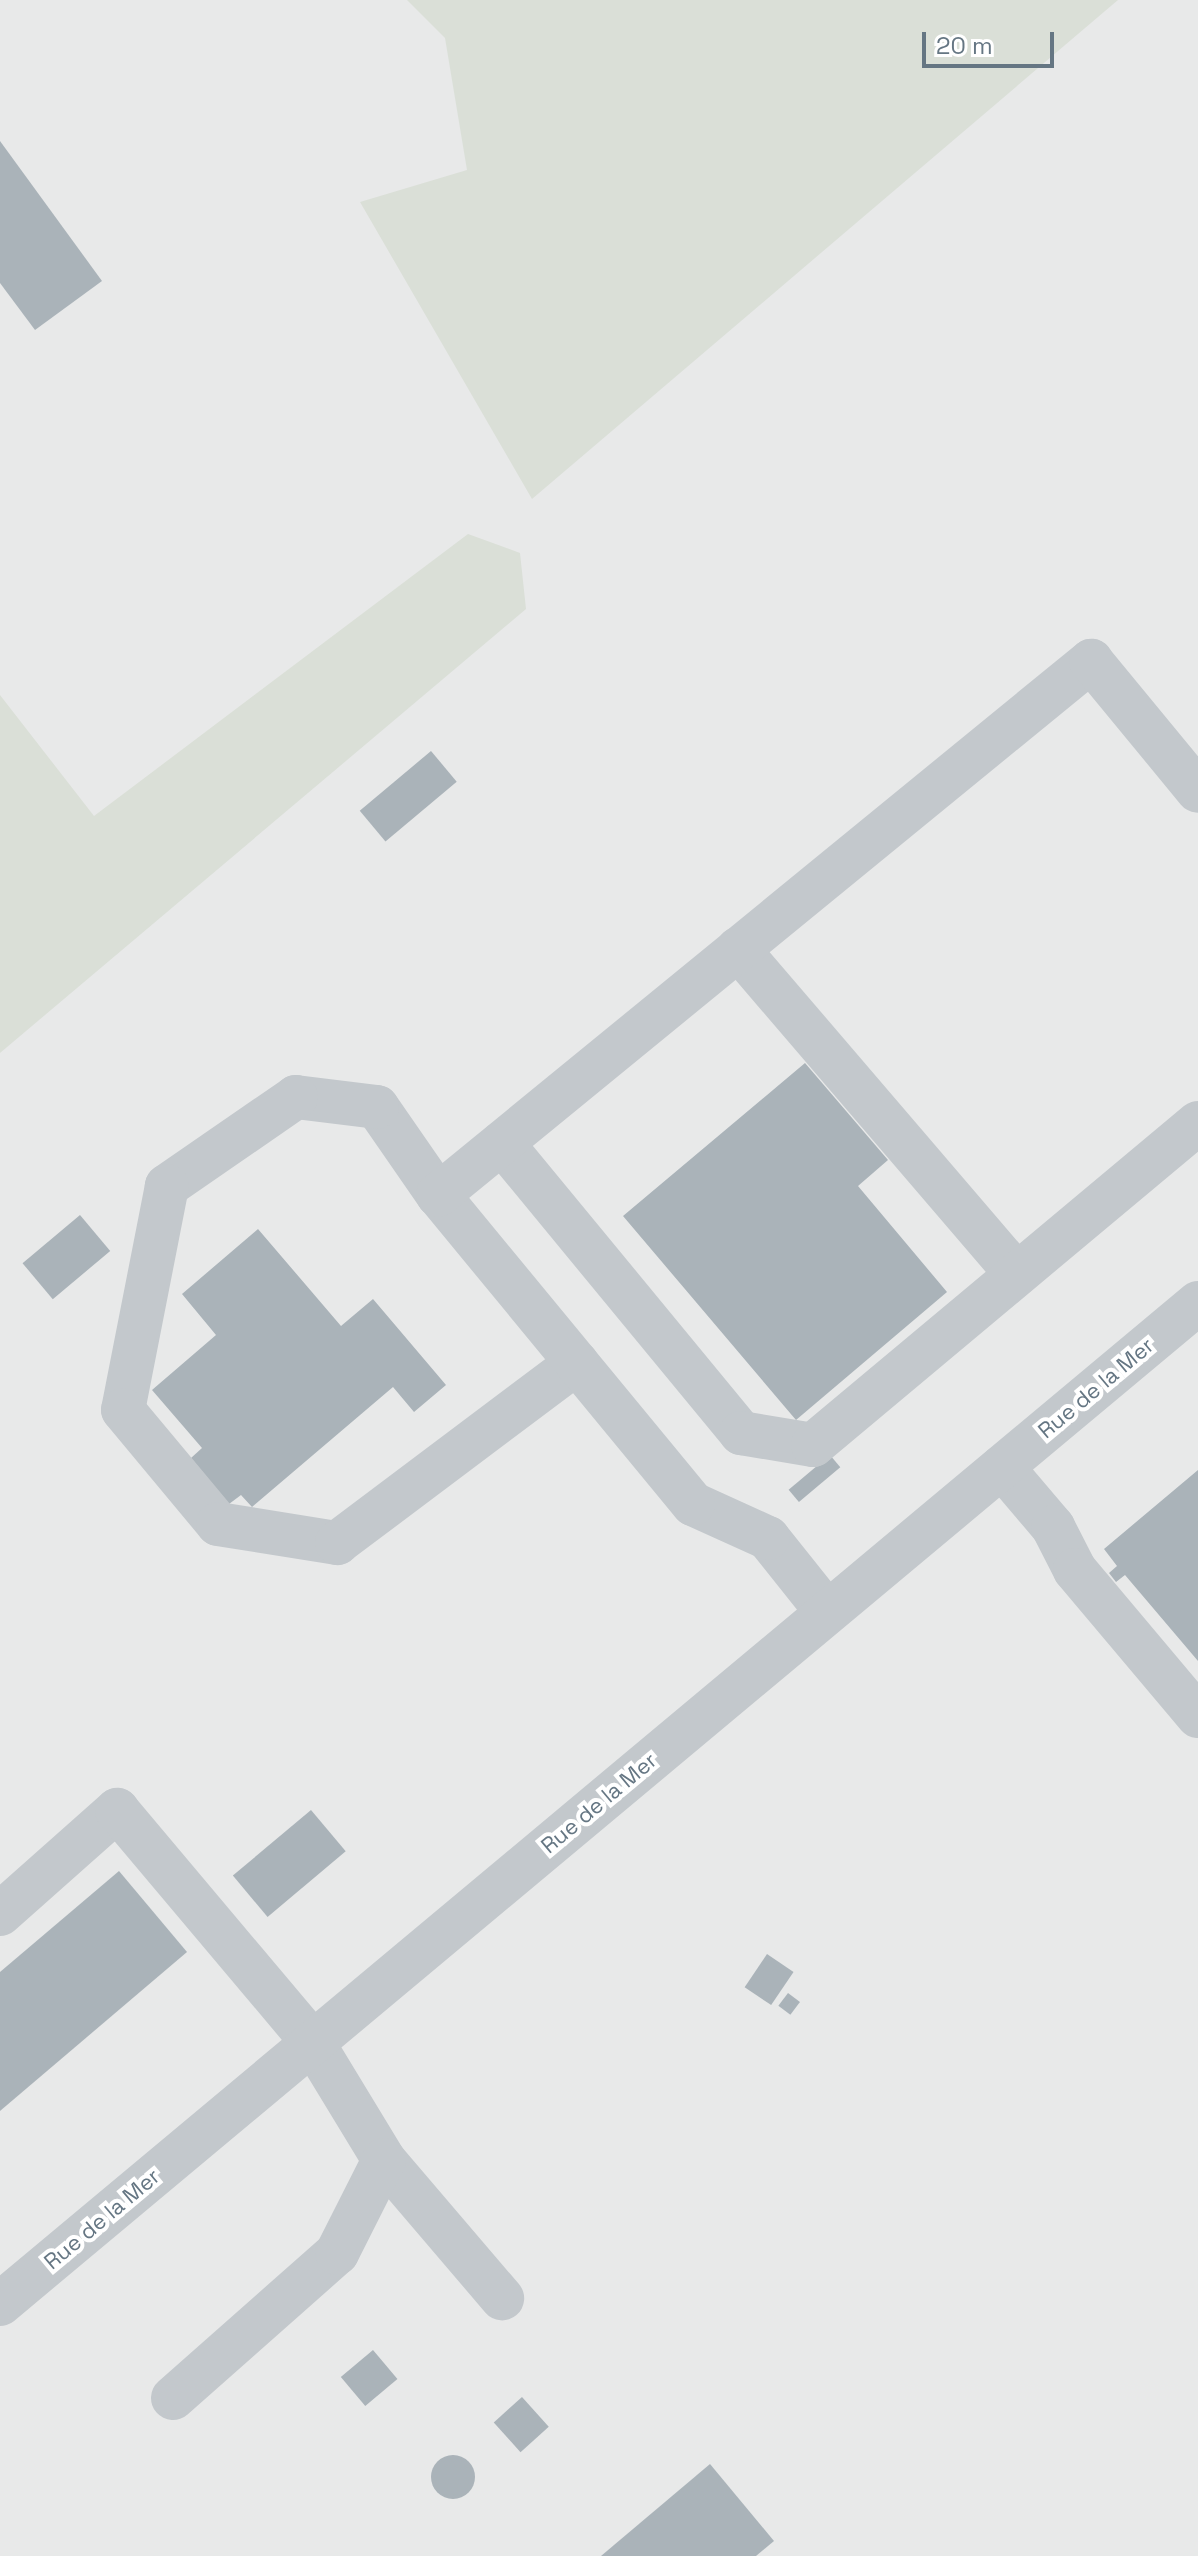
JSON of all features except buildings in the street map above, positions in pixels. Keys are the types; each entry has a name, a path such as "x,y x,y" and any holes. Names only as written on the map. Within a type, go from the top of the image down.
{"street":[{"path":"438,1195 1091,661 1198,791"},
{"path":"738,949 1017,1274"},
{"path":"577,1363 337,1543 218,1524 123,1410 167,1186 296,1097 377,1107 438,1195 577,1363 693,1504 768,1538 827,1612"},
{"path":"502,1143 741,1433 813,1445 1198,1123"},
{"name":"Rue de la Mer","path":"0,2304 1198,1303"},
{"path":"1002,1467 1053,1527 1075,1570 1198,1716"},
{"path":"0,1914 117,1810 313,2043 384,2160 502,2298"},
{"path":"173,2398 337,2253 384,2160"}],"shaded area":[{"path":"0,0 1198,0 1198,2556 0,2556"},
{"path":"407,0 1118,0 532,499 360,202 467,170 445,38"},
{"path":"468,534 520,553 526,609 0,1053 0,695 94,816"}]}
